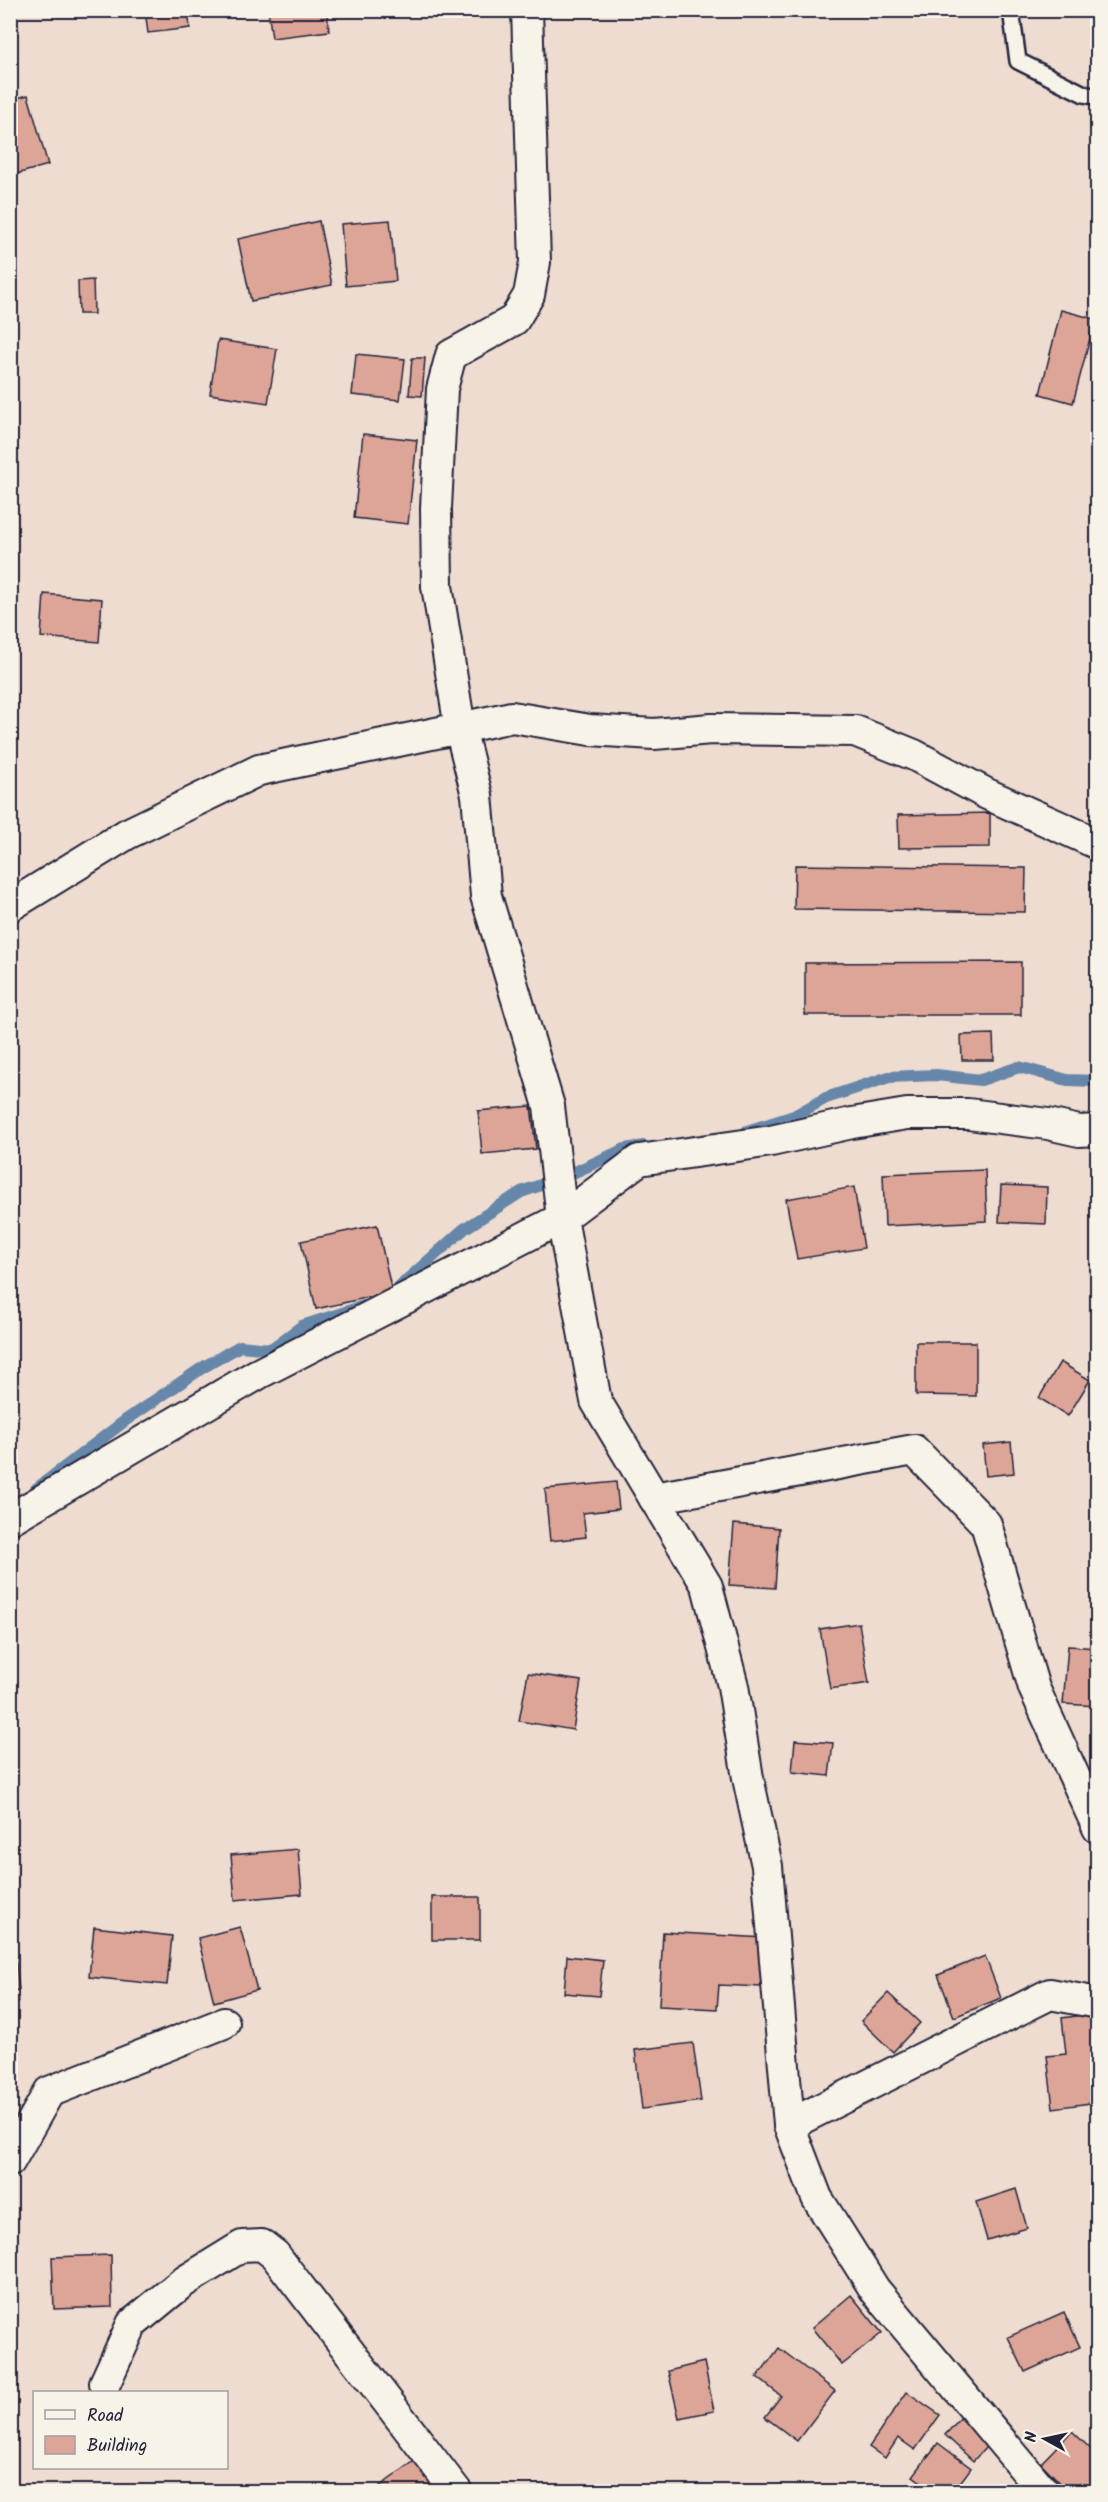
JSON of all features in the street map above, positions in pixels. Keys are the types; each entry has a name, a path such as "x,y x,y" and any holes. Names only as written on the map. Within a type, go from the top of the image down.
{"street":[{"path":"527,10 535,262 529,295 514,320 451,355 442,389 436,508 437,586 460,728 477,795 486,896 549,1106 562,1218 597,1401 707,1586 733,1686 748,1778 767,1866 789,2125 817,2198 875,2290 1044,2492"},
{"path":"10,906 127,834 259,770 512,717 590,730 654,734 711,729 855,731 914,755 987,794 1098,843"},
{"path":"10,1519 258,1374 562,1218 639,1160 771,1141 852,1123 907,1114 968,1114 1048,1124 1079,1131 1098,1131"},
{"path":"654,1498 914,1450 986,1524 1034,1688 1098,1828"},
{"path":"789,2125 1050,1994 1098,2003"},
{"path":"10,2161 49,2092 224,2024"},
{"path":"105,2383 132,2324 182,2283 242,2246 262,2244 275,2255 456,2492"}],"lane":[{"path":"1011,10 1018,61 1084,94 1098,97"}],"building":[{"path":"145,10 188,10 190,28 148,33"},
{"path":"268,10 327,10 329,31 272,38"},
{"path":"28,95 48,165 10,176 10,100"},
{"path":"390,220 396,281 346,286 341,224"},
{"path":"319,221 332,285 251,301 238,239"},
{"path":"93,280 94,314 79,314 78,281"},
{"path":"1061,310 1095,319 1073,403 1040,394"},
{"path":"218,340 277,349 268,403 210,394"},
{"path":"356,354 405,359 400,400 352,395"},
{"path":"412,358 425,358 422,396 409,395"},
{"path":"363,434 417,440 408,524 354,518"},
{"path":"44,594 102,599 99,642 41,637"},
{"path":"990,813 990,847 899,848 898,815"},
{"path":"795,865 1026,868 1025,912 794,909"},
{"path":"1021,962 1021,1015 805,1015 805,963"},
{"path":"993,1034 994,1060 962,1060 961,1035"},
{"path":"531,1106 536,1149 482,1154 478,1111"},
{"path":"985,1170 987,1221 885,1226 883,1174"},
{"path":"1001,1185 1047,1187 1046,1224 999,1222"},
{"path":"854,1187 864,1248 797,1259 786,1199"},
{"path":"377,1225 392,1292 316,1309 301,1241"},
{"path":"916,1342 976,1342 976,1396 916,1395"},
{"path":"1060,1362 1090,1380 1068,1416 1039,1398"},
{"path":"1011,1442 1014,1473 986,1476 983,1445"},
{"path":"616,1482 619,1509 583,1513 586,1537 550,1541 545,1489"},
{"path":"734,1524 779,1528 775,1588 729,1585"},
{"path":"859,1623 869,1683 830,1689 820,1629"},
{"path":"1068,1646 1098,1648 1098,1706 1063,1704"},
{"path":"528,1673 581,1681 573,1730 519,1721"},
{"path":"795,1740 833,1743 829,1776 792,1772"},
{"path":"298,1849 302,1894 235,1900 231,1855"},
{"path":"432,1897 480,1897 480,1940 432,1940"},
{"path":"94,1927 172,1936 167,1985 89,1977"},
{"path":"240,1927 257,1990 214,2002 198,1938"},
{"path":"663,1932 765,1938 762,1987 719,1985 717,2009 659,2006"},
{"path":"14,1943 19,1990 10,1991 10,1944"},
{"path":"567,1956 603,1960 599,1996 564,1993"},
{"path":"985,1956 1001,1998 954,2017 938,1975"},
{"path":"888,1993 920,2023 893,2052 861,2021"},
{"path":"1098,2013 1098,2102 1053,2108 1047,2056 1066,2054 1062,2018"},
{"path":"693,2043 701,2101 642,2109 635,2050"},
{"path":"1016,2189 1027,2228 987,2240 976,2202"},
{"path":"111,2255 112,2307 54,2309 52,2257"},
{"path":"851,2295 882,2333 842,2365 812,2328"},
{"path":"1098,2301 1098,2322 1091,2303"},
{"path":"1064,2312 1080,2347 1025,2372 1008,2337"},
{"path":"779,2348 835,2391 797,2441 765,2417 781,2396 757,2377"},
{"path":"704,2362 714,2411 679,2418 668,2371"},
{"path":"907,2392 940,2415 915,2450 898,2438 885,2458 869,2447"},
{"path":"962,2416 990,2443 973,2461 945,2435"},
{"path":"1072,2431 1098,2456 1098,2488 1094,2492 1069,2492 1041,2463"},
{"path":"938,2443 971,2468 953,2492 935,2492 913,2476"},
{"path":"420,2457 444,2492 372,2492"}],"waterway":[{"path":"747,1131 794,1116 826,1098 889,1077 936,1075 981,1080 1019,1067 1067,1080 1098,1081"},
{"path":"398,1288 464,1229 521,1192 564,1177 625,1149 644,1146"},
{"path":"36,1489 126,1420 202,1368 240,1346 271,1349 302,1326 364,1306"}]}
